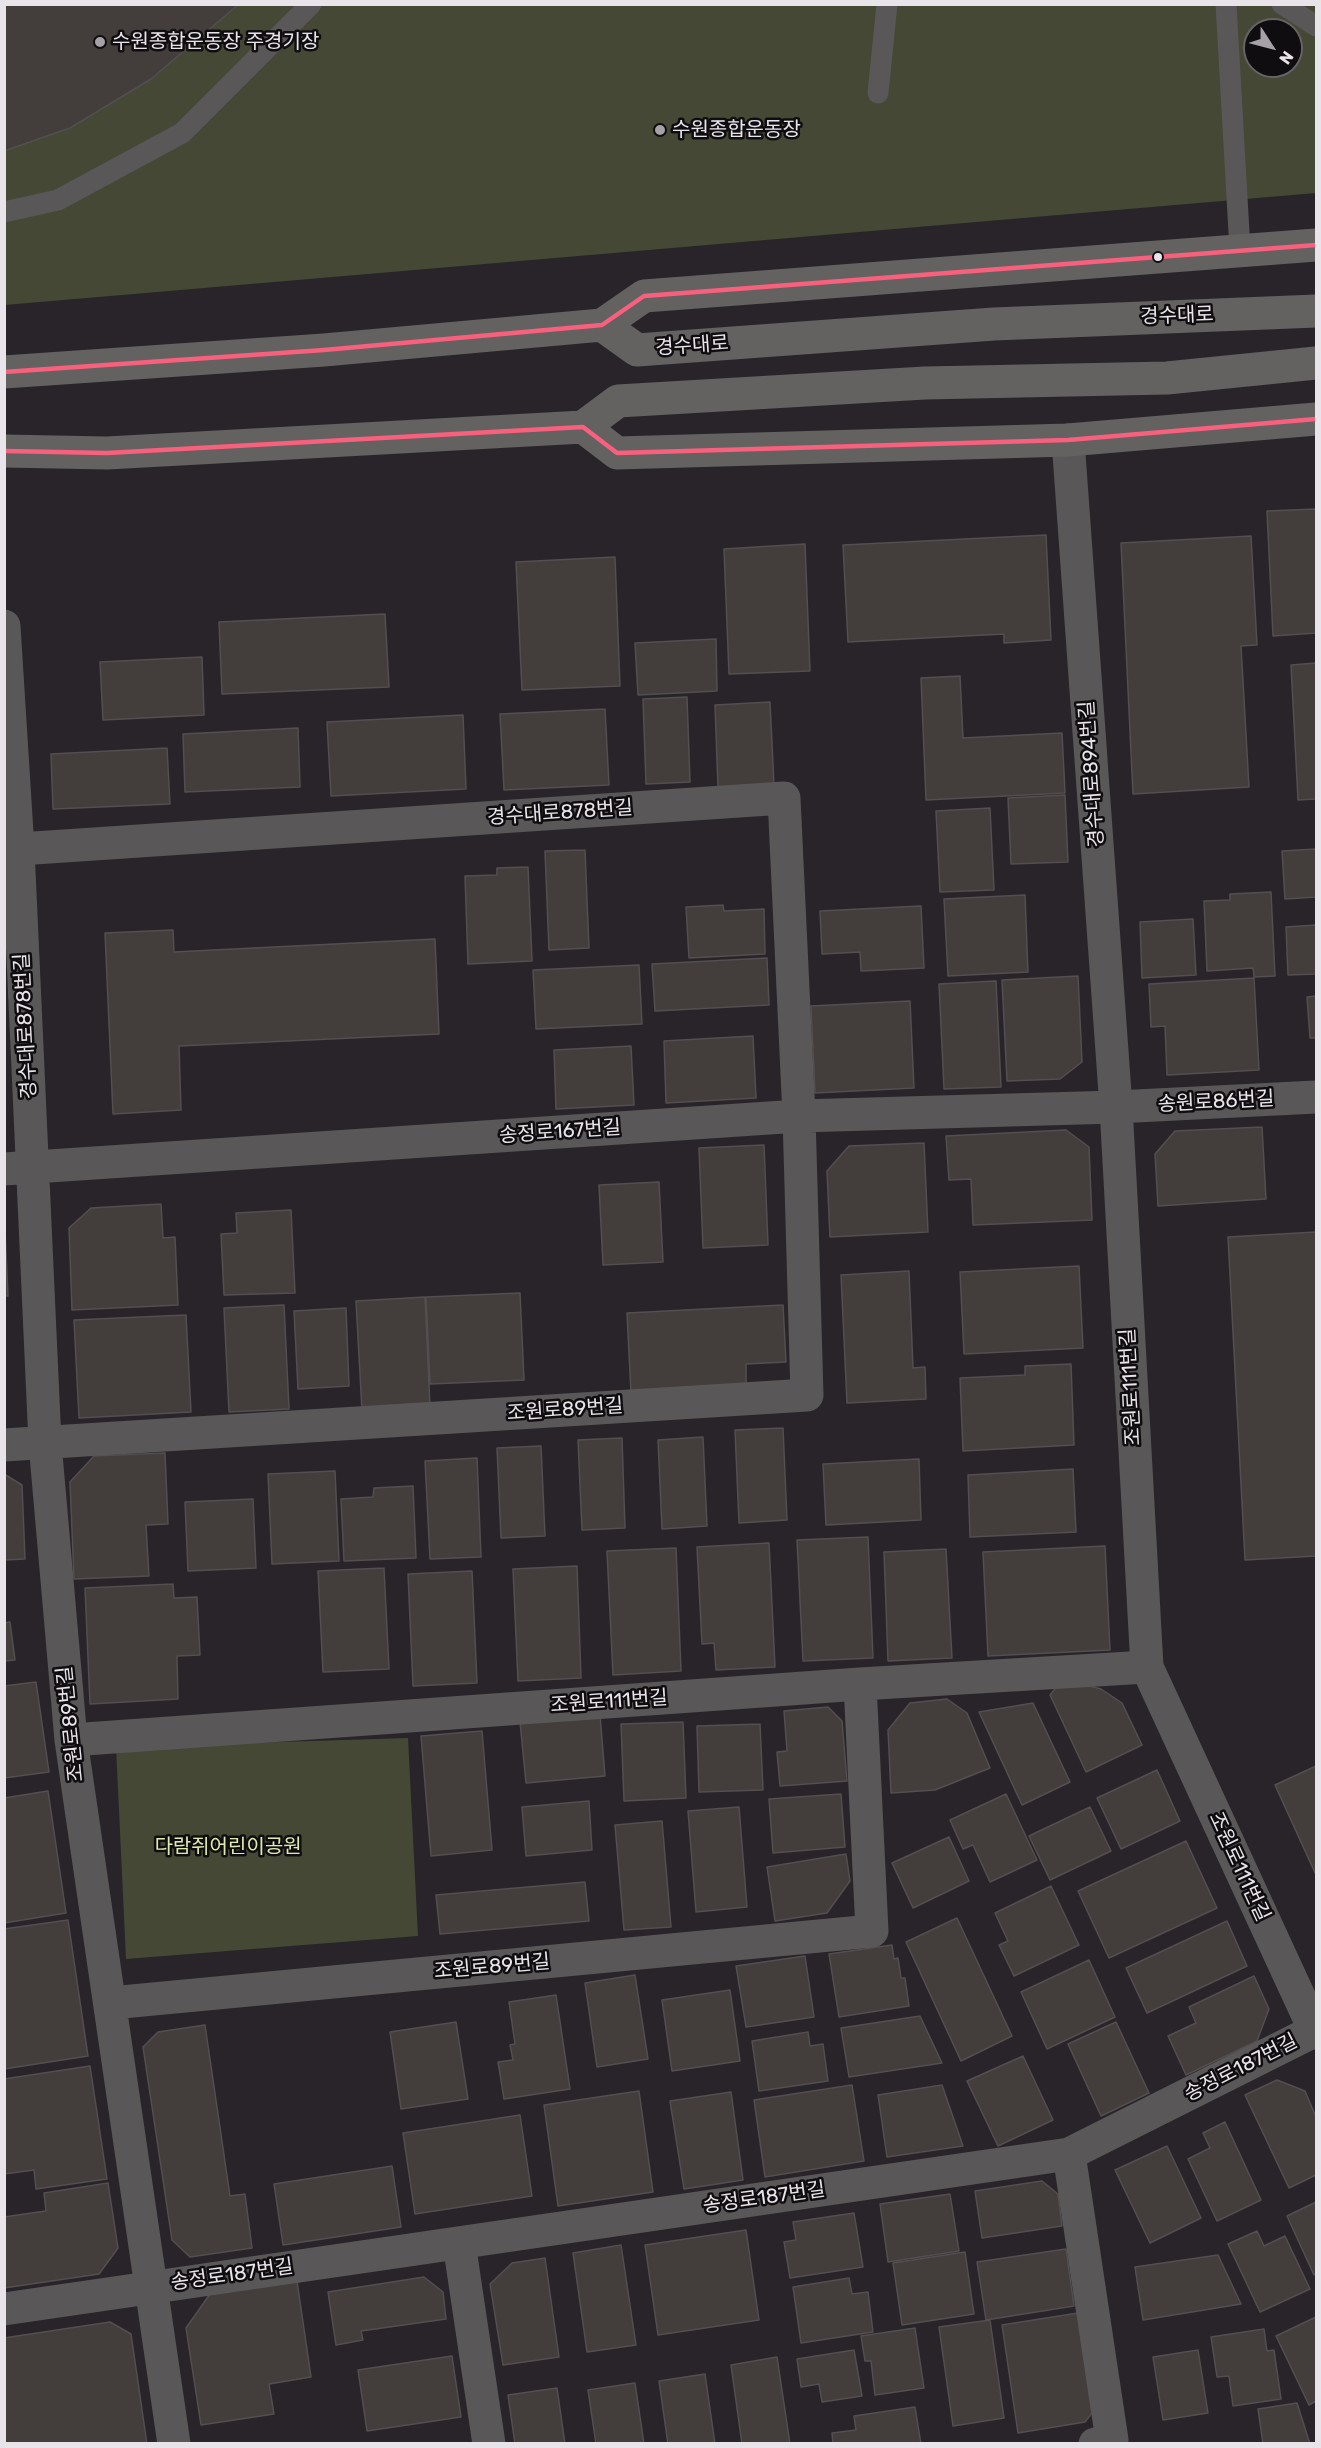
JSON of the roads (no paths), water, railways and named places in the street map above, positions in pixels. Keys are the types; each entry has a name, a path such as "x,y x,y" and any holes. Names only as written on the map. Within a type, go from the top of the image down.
{"main road":[{"path":"4,372 324,350 602,325 644,296 1317,245"},
{"name":"경수대로","path":"602,325 637,350 994,324 1317,310"},
{"path":"4,451 107,453 583,427 618,401 925,383 1167,378 1317,363"},
{"path":"583,427 617,453 1068,440 1317,419"}],"street":[{"name":"경수대로894번길","path":"1068,440 1116,1107"},
{"name":"경수대로878번길","path":"4,626 18,1168"},
{"name":"경수대로878번길","path":"11,850 784,798 799,1116"},
{"name":"송원로86번길","path":"1116,1107 1317,1098"},
{"name":"송정로167번길","path":"18,1168 799,1116 1116,1107"},
{"name":"조원로111번길","path":"1116,1107 1147,1667 1316,2031"},
{"name":"조원로89번길","path":"4,1445 807,1395 799,1116"},
{"name":"조원로89번길","path":"18,1168 71,1740 174,2444"},
{"name":"조원로111번길","path":"71,1740 860,1684 1147,1667"},
{"name":"조원로89번길","path":"111,2003 872,1931 860,1684"},
{"name":"송정로187번길","path":"4,2309 1069,2154 1316,2031"},
{"path":"1069,2154 1112,2440 1095,2444"},
{"path":"459,2243 489,2444"}],"lane":[{"path":"4,212 58,200 182,133 311,4"},
{"path":"878,93 887,4"},
{"path":"1226,4 1240,250"},
{"path":"1282,4 1317,26"}],"place":[{"name":"수원종합운동장 주경기장","path":"100,42"},
{"name":"수원종합운동장","path":"660,130"}],"park label":[{"name":"다람쥐어린이공원","path":"228,1847"}]}
